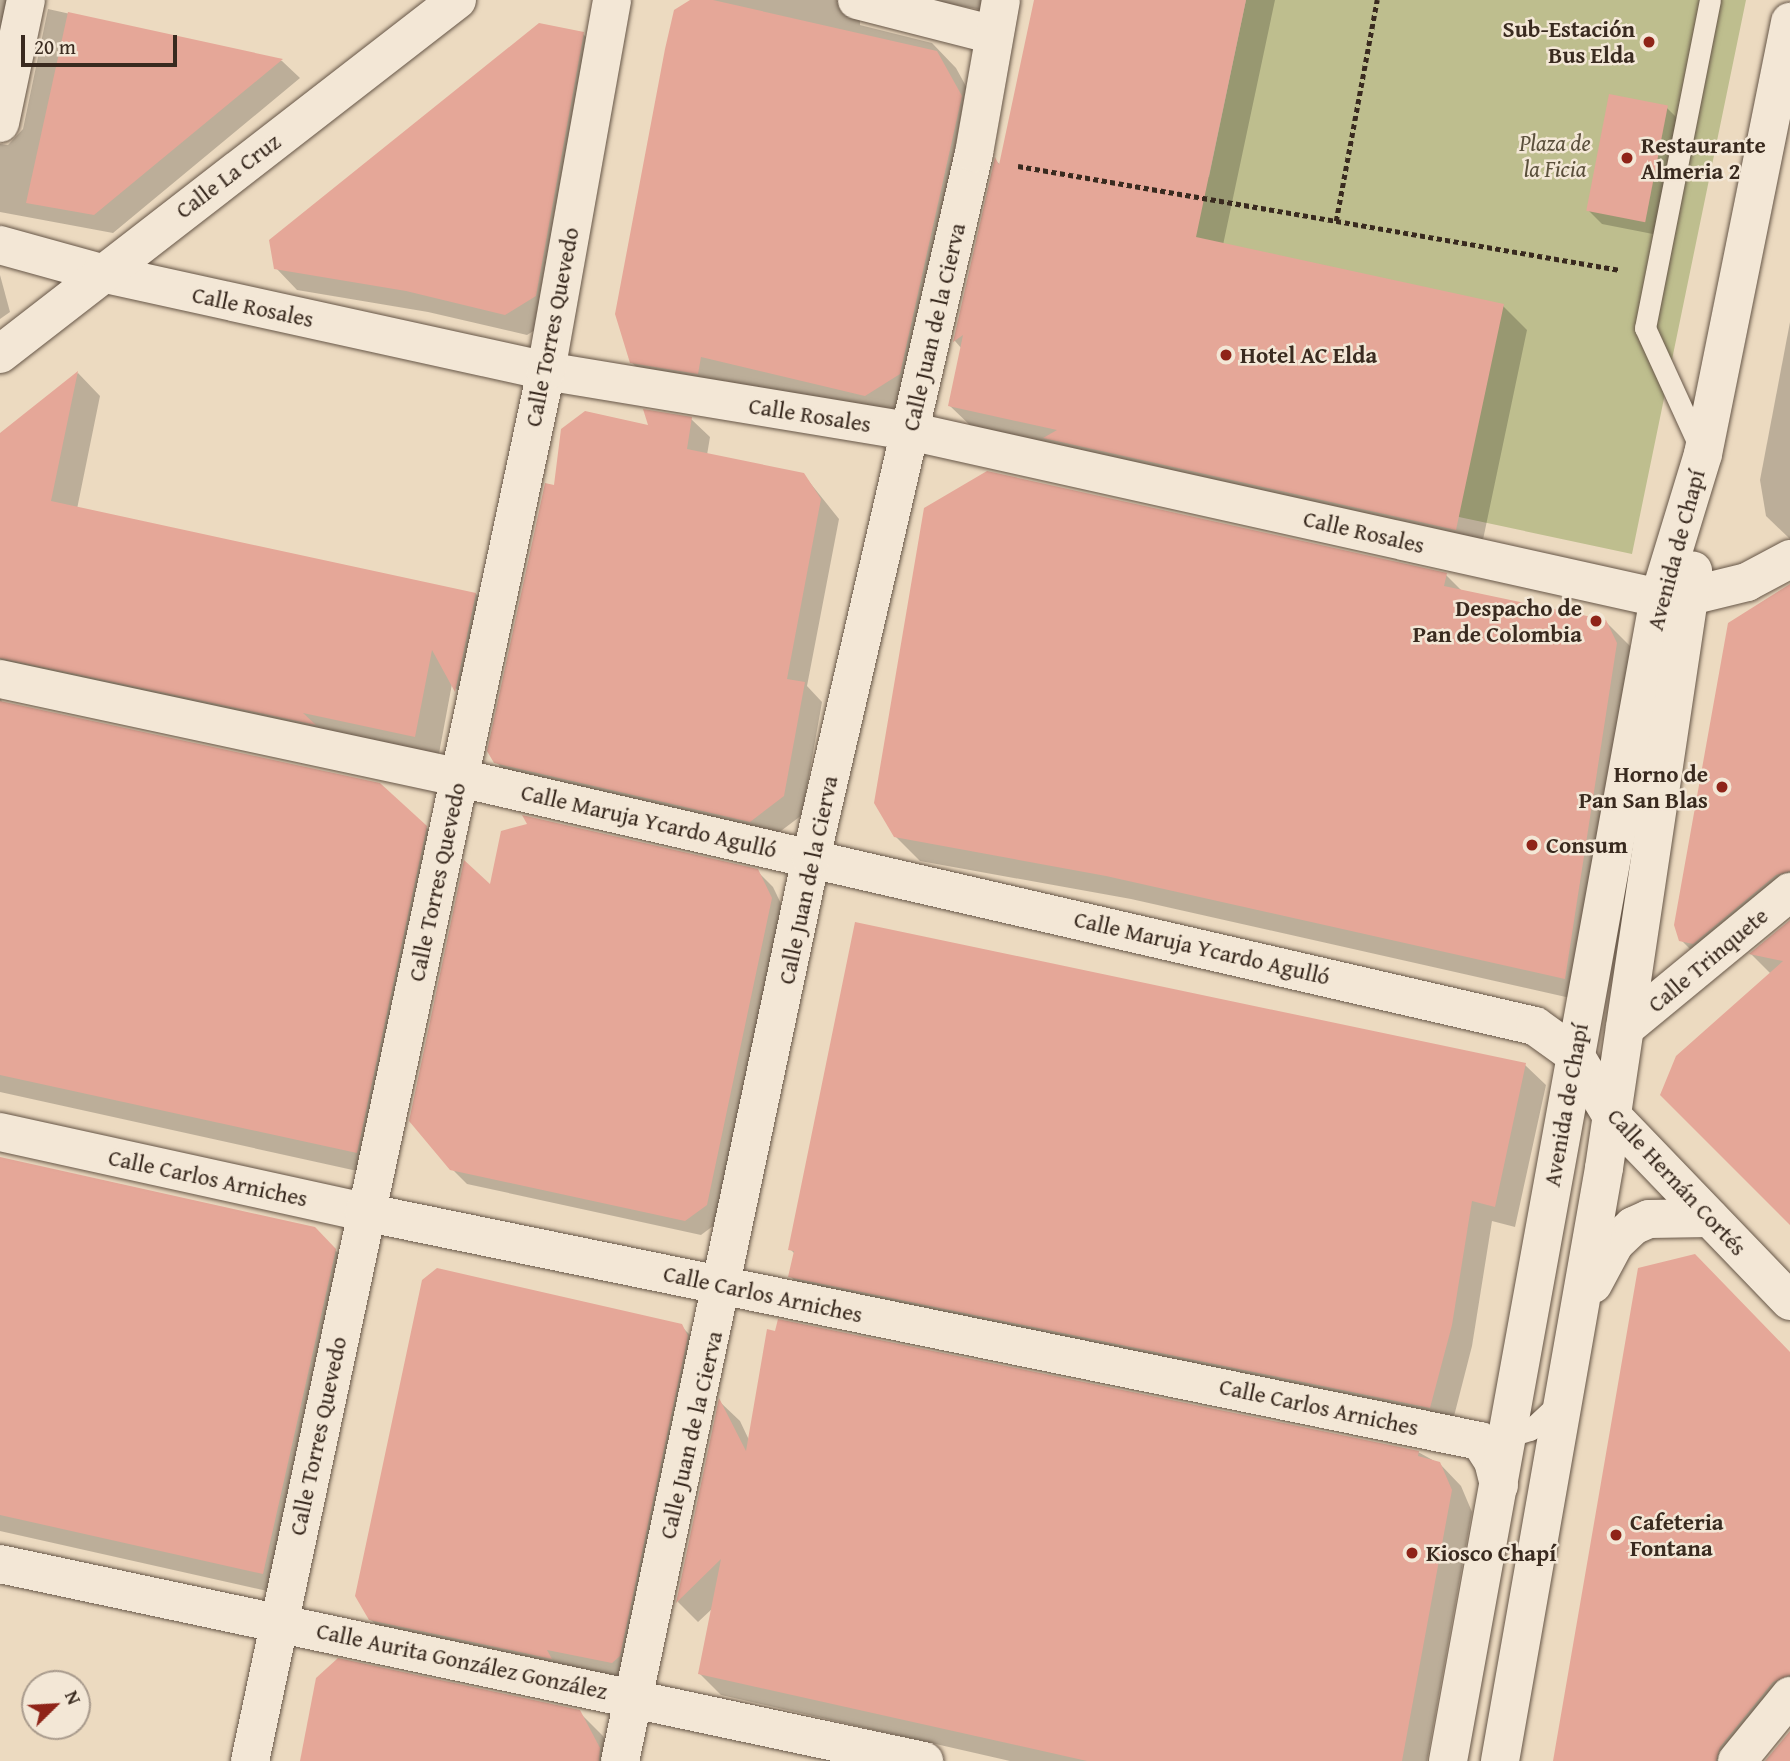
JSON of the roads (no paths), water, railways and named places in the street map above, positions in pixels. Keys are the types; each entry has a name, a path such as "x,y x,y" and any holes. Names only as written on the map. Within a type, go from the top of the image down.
{"street":[{"path":"0,123 26,0"},
{"name":"Calle La Cruz","path":"0,354 101,273 457,0"},
{"name":"Calle Torres Quevedo","path":"250,1761 364,1212 546,371 612,0"},
{"path":"857,0 998,17"},
{"name":"Calle Juan de la Cierva","path":"620,1761 724,1286 811,858 975,153 998,17"},
{"name":"Avenida de Chapí","path":"1448,1761 1499,1485 1495,1440 1575,1055 1675,597 1790,22"},
{"name":"Calle Rosales","path":"0,246 101,273 546,371 909,431 1675,597"},
{"path":"1675,597 1747,582 1790,559"},
{"name":"Avenida de Chapí","path":"1500,1761 1580,1314 1625,1028 1675,597"},
{"name":"Calle Maruja Ycardo Agulló","path":"0,679 460,778 1535,1026 1575,1055"},
{"name":"Calle Trinquete","path":"1625,1028 1790,892"},
{"name":"Calle Hernán Cortés","path":"1575,1055 1611,1115 1790,1301"},
{"name":"Calle Carlos Arniches","path":"0,1132 364,1212 1495,1440"},
{"path":"1580,1314 1615,1243 1633,1226 1648,1219 1710,1218"},
{"name":"Calle Aurita González González","path":"0,1564 280,1621 924,1761"},
{"path":"1737,1761 1790,1696"}],"lane":[{"path":"1703,454 1645,328 1710,0"},
{"path":"1495,1440 1531,1430 1564,1397"}],"place":[{"name":"Sub-Estación Bus Elda","path":"1649,42"},
{"name":"Restaurante Almeria 2","path":"1627,158"},
{"name":"Hotel AC Elda","path":"1226,355"},
{"name":"Despacho de Pan de Colombia","path":"1596,621"},
{"name":"Horno de Pan San Blas","path":"1722,787"},
{"name":"Consum","path":"1532,845"},
{"name":"Cafeteria Fontana","path":"1616,1535"},
{"name":"Kiosco Chapí","path":"1412,1553"}],"park label":[{"name":"Plaza de la Ficia","path":"1555,156"}]}
